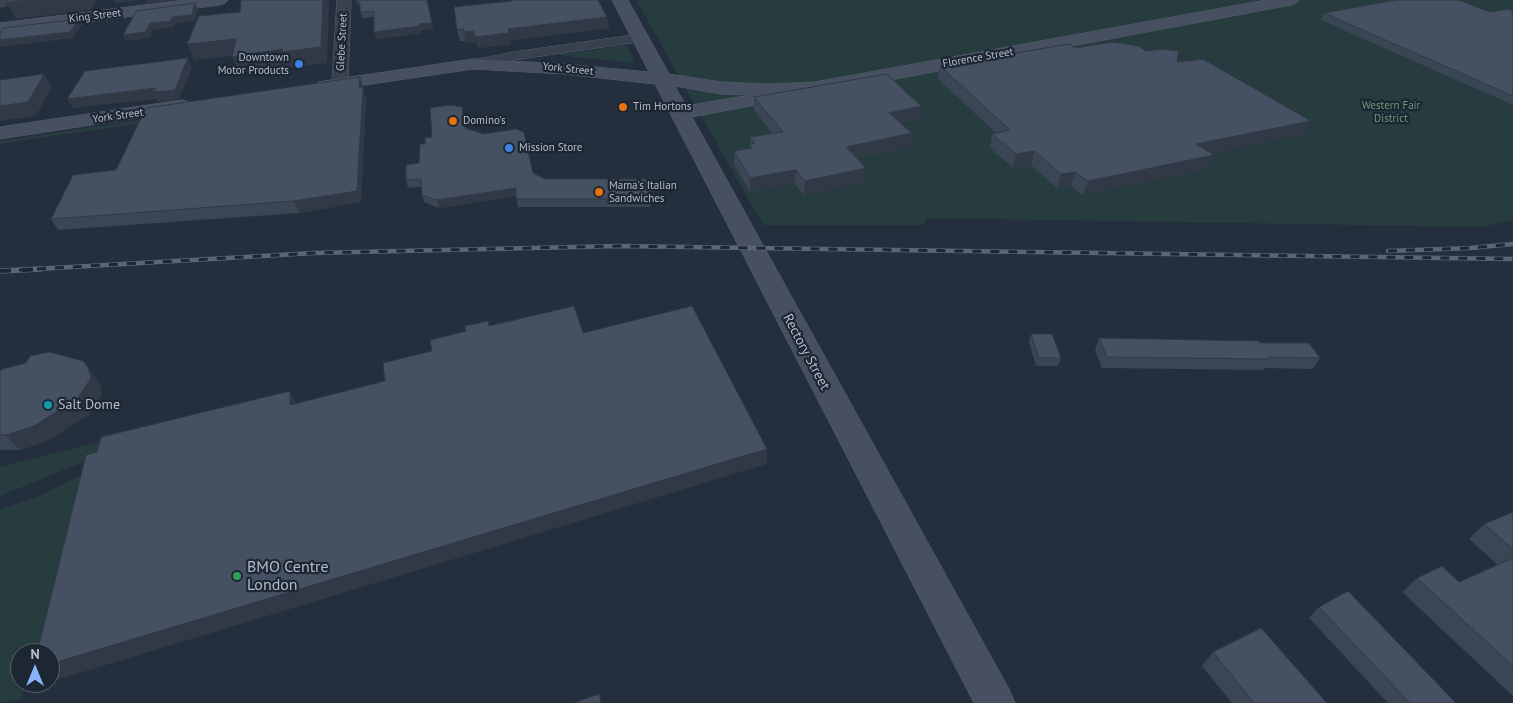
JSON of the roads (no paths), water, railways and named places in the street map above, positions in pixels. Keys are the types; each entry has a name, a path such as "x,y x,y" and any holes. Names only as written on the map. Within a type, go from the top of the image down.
{"main road":[{"name":"King Street","path":"0,28 220,0"},
{"name":"Rectory Street","path":"620,0 681,113 747,242 994,703"},
{"name":"Florence Street","path":"663,80 721,88 769,90 815,88 1291,0"},
{"name":"York Street","path":"311,87 473,64 531,66 663,80"},
{"path":"681,113 815,88"},
{"name":"York Street","path":"0,133 196,104"}],"street":[{"name":"Glebe Street","path":"340,83 344,0"},
{"name":"York Street","path":"473,64 514,56 640,38"}],"railway":[{"path":"1388,251 1471,248 1513,244"},
{"path":"19,270 314,253 618,246 1513,259"},
{"path":"0,271 41,269"}],"place":[{"name":"Downtown Motor Products","path":"299,64"},
{"name":"Tim Hortons","path":"623,107"},
{"name":"Domino's","path":"453,121"},
{"name":"Mission Store","path":"509,148"},
{"name":"Mama's Italian Sandwiches","path":"599,192"},
{"name":"Salt Dome","path":"48,405"},
{"name":"BMO Centre London","path":"237,576"}],"park label":[{"name":"Western Fair District","path":"1391,112"}]}
